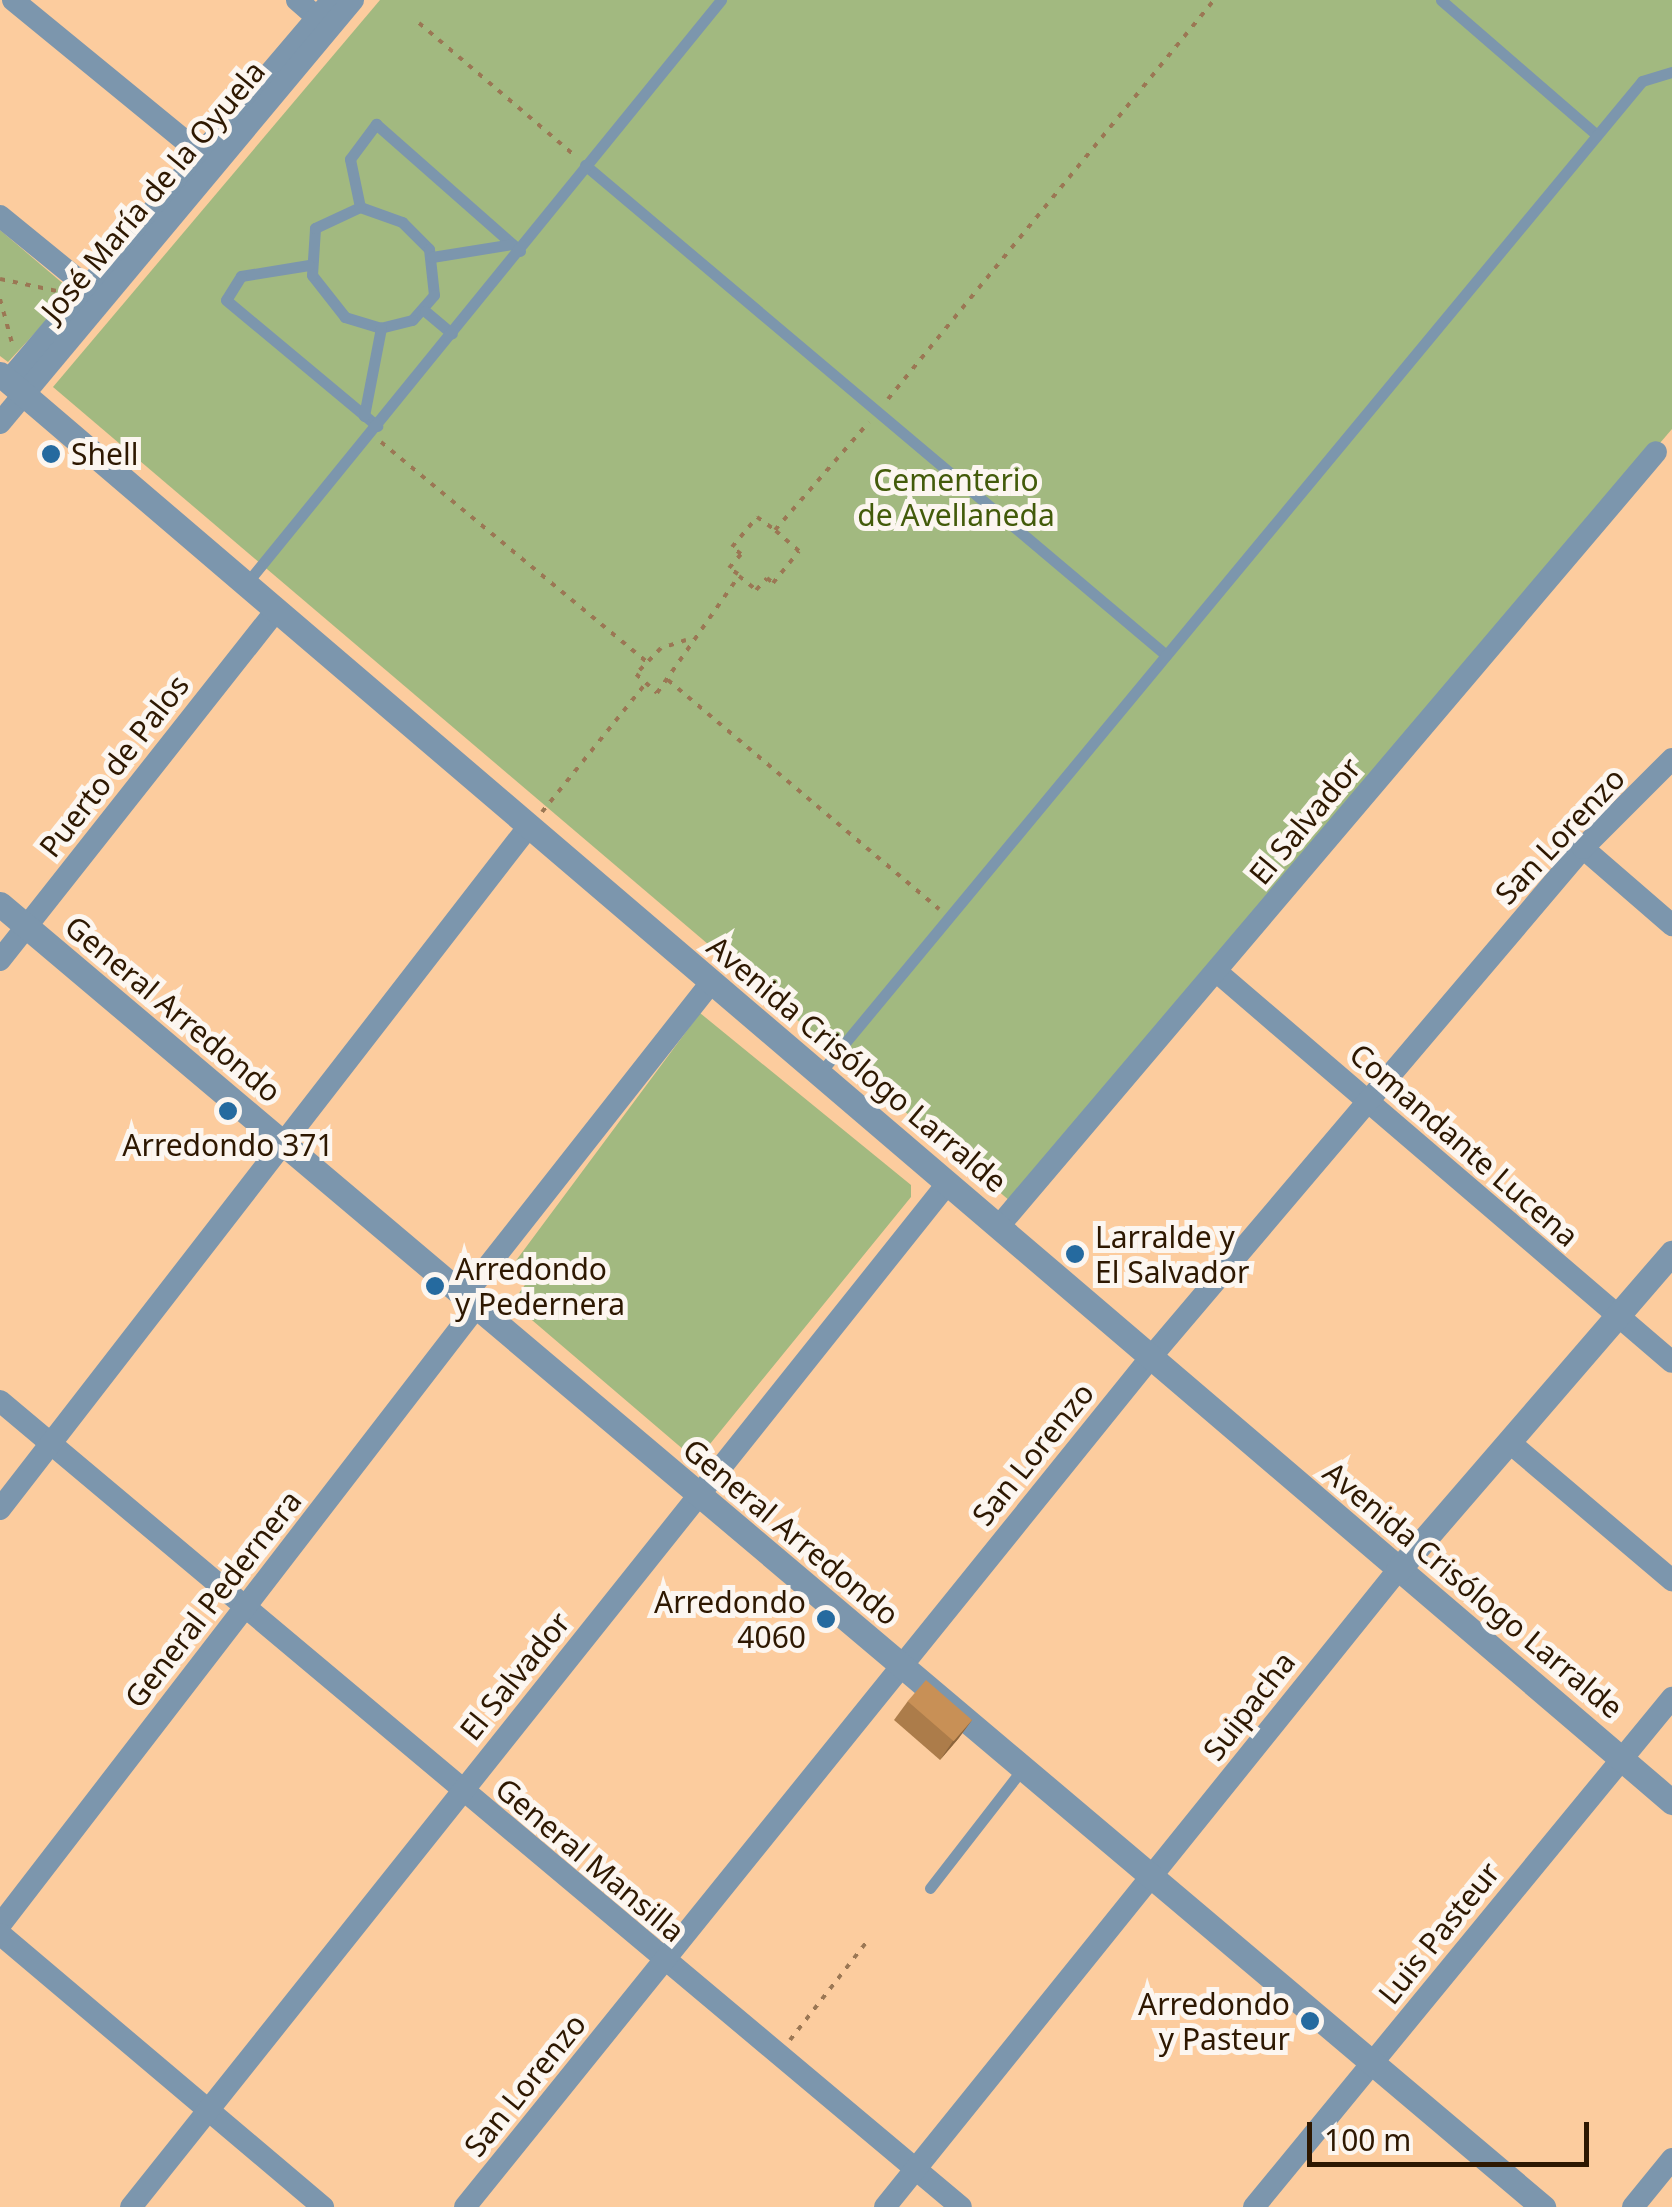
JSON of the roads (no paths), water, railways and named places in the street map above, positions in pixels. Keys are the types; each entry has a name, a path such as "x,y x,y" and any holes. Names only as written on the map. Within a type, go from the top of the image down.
{"street":[{"path":"13,0 208,159"},
{"path":"297,0 326,15"},
{"name":"José María de la Oyuela","path":"0,424 10,383 95,294 326,15 354,0"},
{"path":"0,216 95,294"},
{"name":"Avenida Crisólogo Larralde","path":"10,383 1672,1802"},
{"name":"El Salvador","path":"999,1226 1656,452"},
{"name":"Puerto de Palos","path":"0,960 276,610"},
{"name":"San Lorenzo","path":"466,2207 1151,1357 1583,848 1672,760"},
{"path":"0,1509 529,826"},
{"path":"1583,848 1672,925"},
{"name":"General Arredondo","path":"0,904 468,1304 1543,2207"},
{"name":"Comandante Lucena","path":"1216,972 1672,1362"},
{"name":"General Pedernera","path":"0,1925 244,1609 710,983"},
{"name":"El Salvador","path":"131,2207 948,1184"},
{"name":"Suipacha","path":"886,2207 1398,1570 1672,1253"},
{"name":"General Mansilla","path":"0,1401 961,2207"},
{"path":"1509,1442 1672,1580"},
{"name":"Luis Pasteur","path":"1254,2207 1672,1698"},
{"path":"0,1934 323,2207"},
{"path":"1634,2207 1672,2159"}],"lane":[{"path":"246,584 452,334 516,247 721,0"},
{"path":"1441,0 1597,135"},
{"path":"820,1073 1597,135 1650,74 1672,72"},
{"path":"360,207 350,159 376,124 516,247"},
{"path":"585,164 1166,655"},
{"path":"360,207 402,222 432,257 436,282 426,311 381,328 345,317 309,265 308,243 324,218 360,207"},
{"path":"432,257 516,247"},
{"path":"309,265 242,276 226,300 364,416 373,430"},
{"path":"426,311 452,334"},
{"path":"364,416 381,328"},
{"path":"930,1888 1023,1768"}],"place":[{"name":"Shell","path":"51,454"},
{"name":"Arredondo 371","path":"228,1111"},
{"name":"Larralde y El Salvador","path":"1075,1254"},
{"name":"Arredondo y Pedernera","path":"435,1286"},
{"name":"Arredondo 4060","path":"826,1619"},
{"name":"Arredondo y Pasteur","path":"1310,2021"}],"park label":[{"name":"Cementerio de Avellaneda","path":"956,497"}]}
